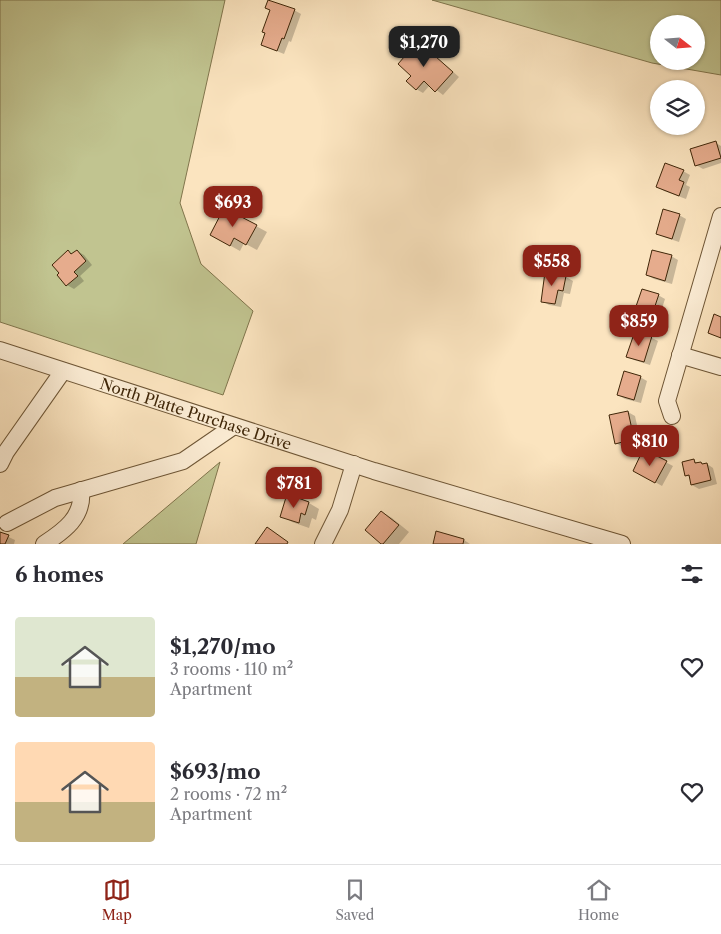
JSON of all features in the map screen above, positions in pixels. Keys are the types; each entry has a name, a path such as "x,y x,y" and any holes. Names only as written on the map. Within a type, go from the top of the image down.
{"street":[{"path":"672,416 667,401 721,216"},
{"name":"North Platte Purchase Drive","path":"0,350 354,464 622,544"},
{"path":"680,355 721,367"},
{"path":"0,464 6,452 63,371"},
{"path":"7,523 55,498 183,461 234,426"},
{"path":"323,544 340,510 354,464"},
{"path":"44,544 74,520 82,500 80,490"}],"green space":[{"path":"0,0 225,0 180,203 201,264 253,311 223,395 0,322"},
{"path":"432,0 721,0 721,75 692,70 705,70 705,15 650,15 650,62"},
{"path":"220,462 196,544 123,544"}],"building":[{"path":"268,0 295,9 284,39 282,38 277,51 261,45 265,33 262,32 270,10 265,8"},
{"path":"418,41 453,72 435,92 424,81 416,90 406,81 411,76 398,64"},
{"path":"716,141 721,158 695,166 690,149"},
{"path":"665,163 684,170 679,180 684,182 679,196 656,187"},
{"path":"224,208 257,225 246,245 234,238 230,246 210,235"},
{"path":"663,209 680,214 672,239 656,234"},
{"path":"68,250 71,254 77,250 86,261 74,272 78,276 66,286 52,265"},
{"path":"652,250 672,255 665,281 646,275"},
{"path":"545,272 566,276 563,291 558,290 555,304 541,302"},
{"path":"642,289 659,294 650,321 633,315"},
{"path":"714,314 721,317 721,338 708,333"},
{"path":"635,331 652,336 644,362 626,357"},
{"path":"624,371 641,376 634,400 617,395"},
{"path":"628,411 634,439 615,444 609,415"},
{"path":"651,453 667,461 655,483 633,471 641,454 648,458"},
{"path":"694,459 695,463 707,463 711,480 691,485 689,475 685,476 682,462"},
{"path":"287,494 309,502 305,515 301,513 299,523 280,517"},
{"path":"381,511 399,525 383,544 365,530"},
{"path":"267,527 288,542 287,544 255,544"},
{"path":"436,531 464,539 463,544 433,544"},
{"path":"0,532 9,535 5,544 0,544"}]}
